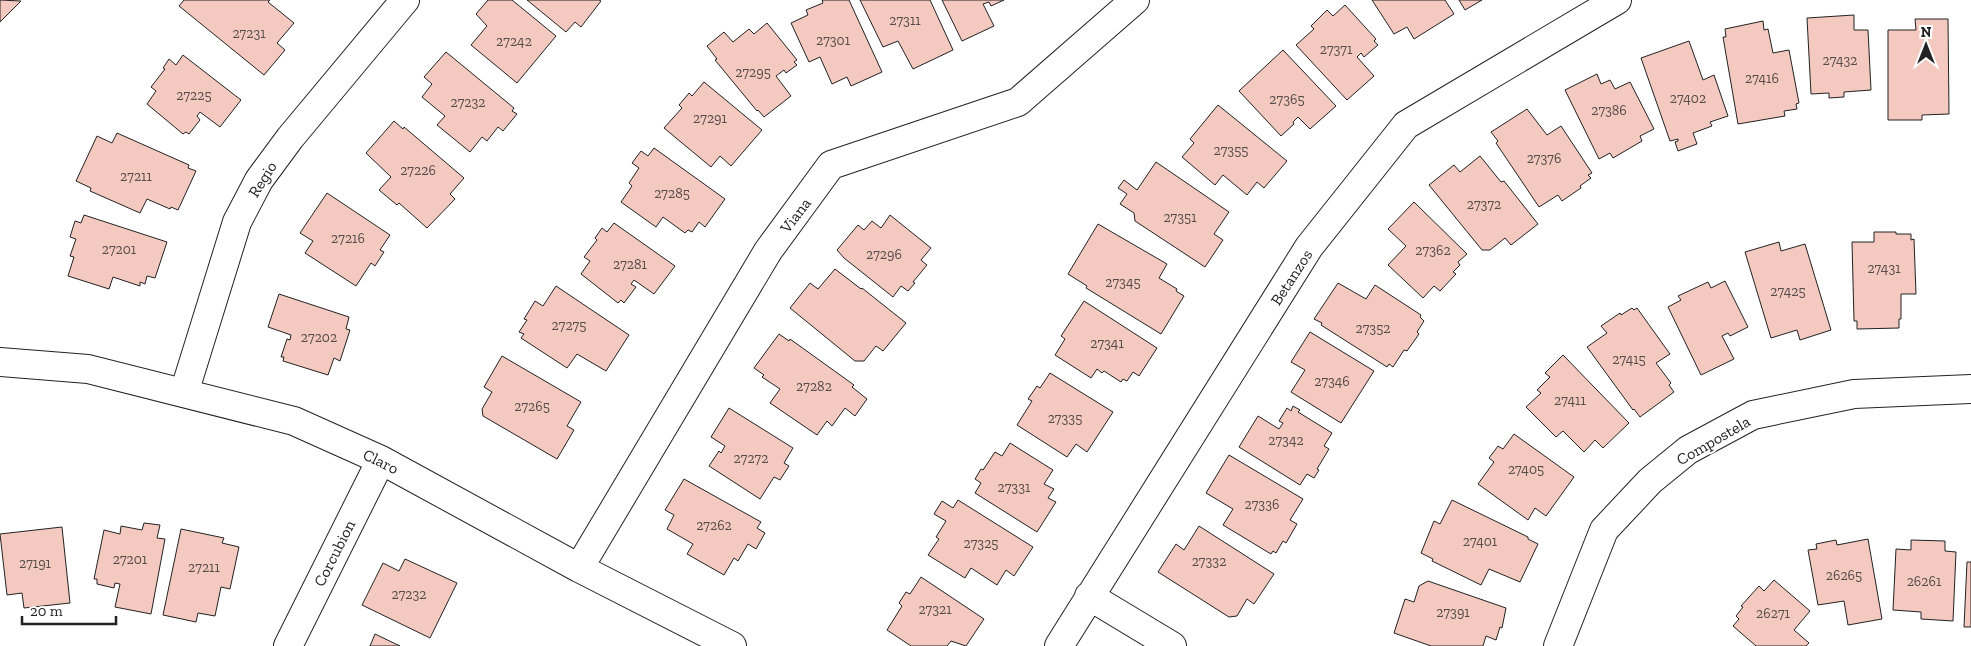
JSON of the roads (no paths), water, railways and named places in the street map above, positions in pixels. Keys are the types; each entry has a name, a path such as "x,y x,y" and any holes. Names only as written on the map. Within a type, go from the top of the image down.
{"street":[{"name":"Regio","path":"184,393 238,222 259,180 290,138 405,0"},
{"name":"Viana","path":"579,568 768,251 831,165 1018,102 1134,0"},
{"name":"Betanzos","path":"1059,646 1309,247 1406,125 1617,0"},
{"name":"Claro","path":"0,362 88,369 294,421 381,460 579,568 732,646"},
{"name":"Compostela","path":"1558,646 1604,530 1650,481 1688,450 1753,415 1854,394 1971,389"},
{"name":"Corcubion","path":"288,646 381,460"},
{"path":"1089,596 1172,646"}]}
